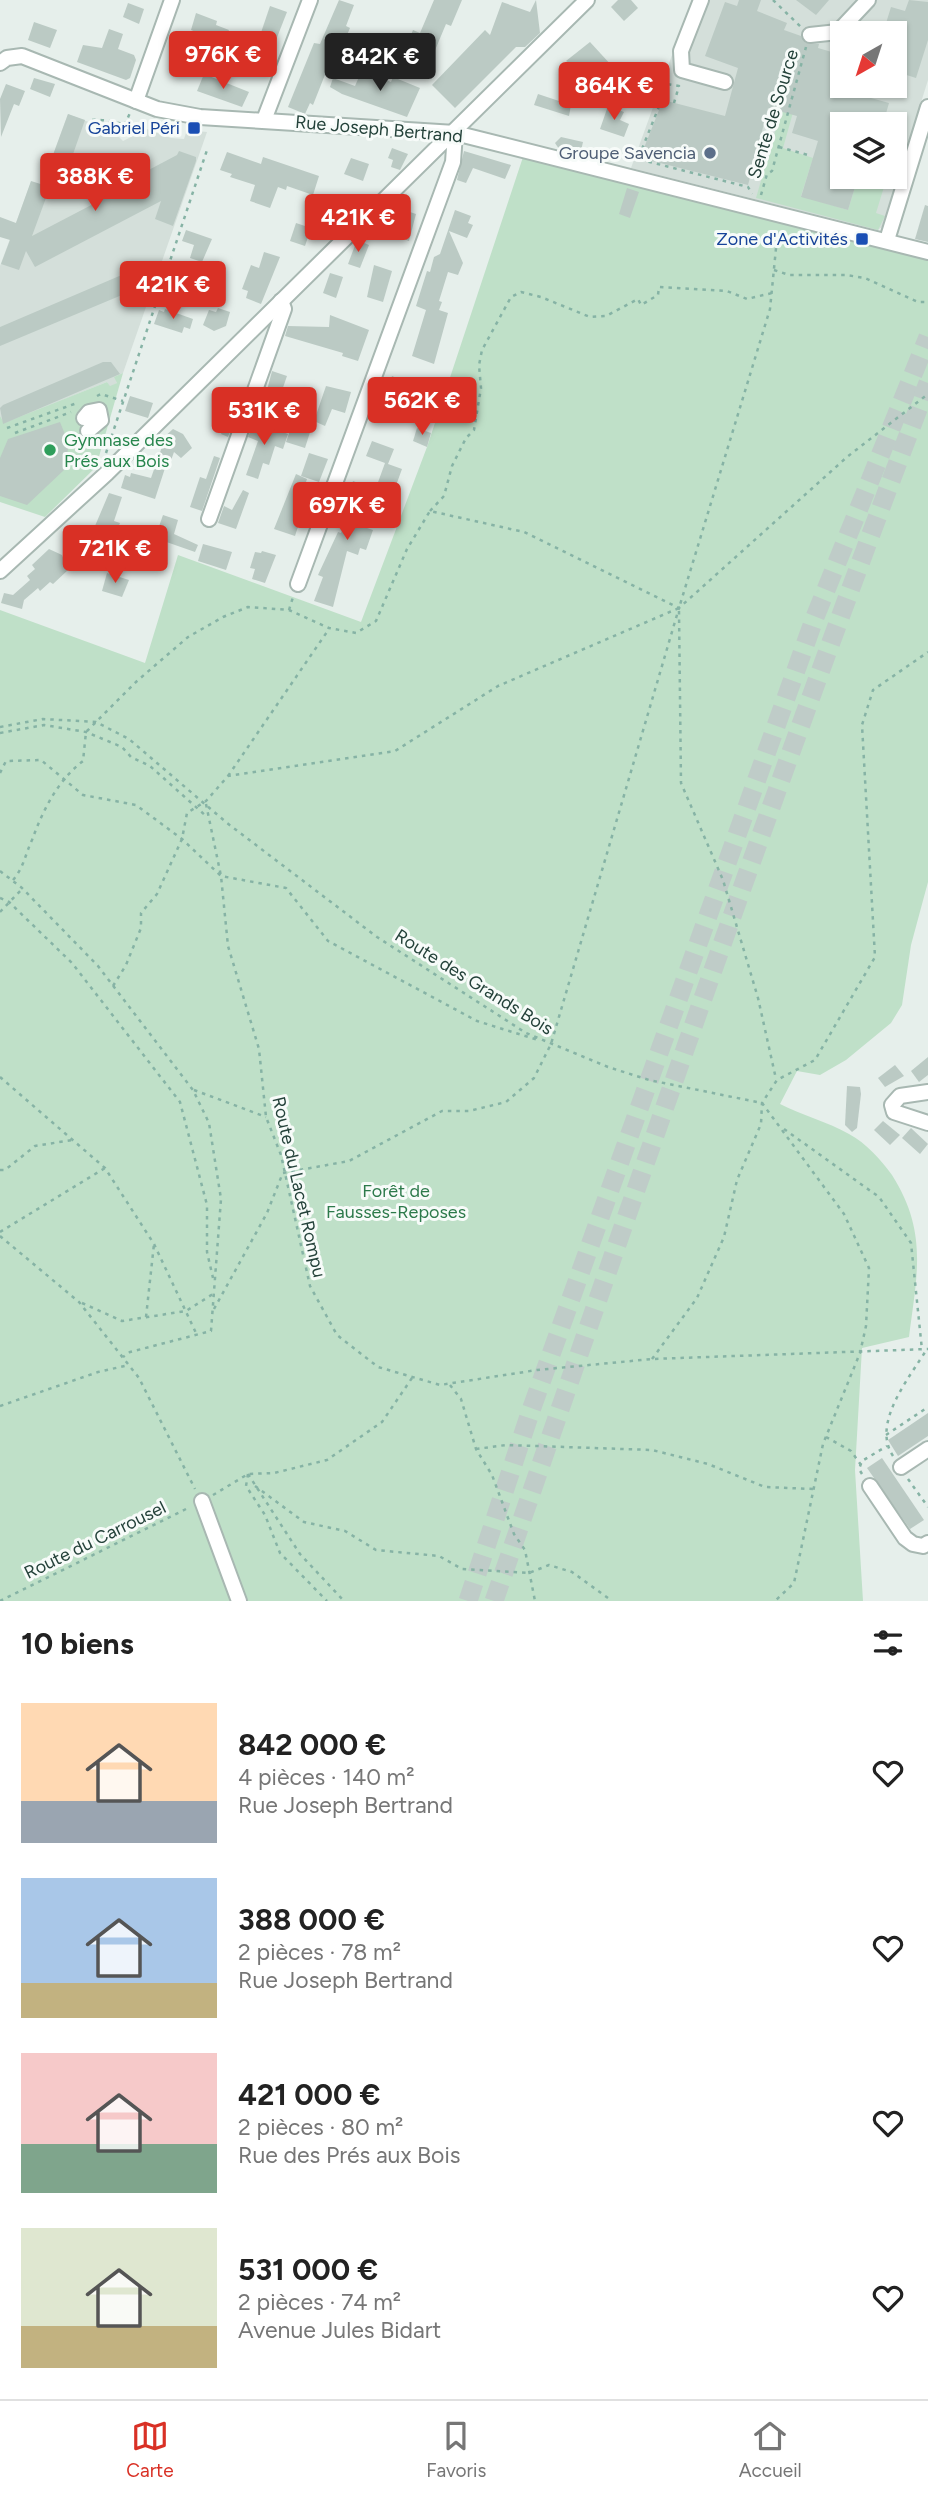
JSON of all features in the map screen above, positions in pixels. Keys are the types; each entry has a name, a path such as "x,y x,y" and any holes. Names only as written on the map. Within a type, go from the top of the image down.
{"street":[{"path":"133,107 172,0"},
{"path":"264,120 310,0"},
{"path":"0,571 107,473 587,0"},
{"path":"701,0 681,51 682,70 725,82"},
{"path":"810,36 838,32 868,0"},
{"name":"Rue Joseph Bertrand","path":"2,56 22,56 133,107 200,117 455,132 928,252"},
{"path":"887,240 928,107"},
{"path":"298,584 453,162 455,132"},
{"path":"209,519 284,309 281,301"},
{"path":"928,1092 900,1096 892,1105 894,1112 928,1124"},
{"path":"901,1467 928,1449"},
{"path":"870,1486 905,1538 913,1544 923,1546 928,1543"},
{"path":"202,1501 239,1601"}],"path":[{"name":"Sente de Source","path":"757,208 779,147 810,36 773,0"},
{"path":"674,103 679,86 661,83 662,99 638,159 748,187"},
{"path":"121,133 133,107"},
{"path":"92,120 104,119 141,129 170,127 171,124"},
{"path":"107,473 102,464 208,147"},
{"path":"779,147 808,155"},
{"path":"212,1312 267,1213 283,1173 349,1161 442,1111 469,1111 506,1102 534,1078 551,1044 770,309 779,215"},
{"path":"774,270 782,270 789,275 846,275 866,278 918,302 928,302"},
{"path":"13,880 24,865 31,841 63,776 83,761 86,732 136,681 188,637 248,607 289,610 329,628 356,633 376,621 407,549 430,511 443,496 452,466 474,430 481,388 479,365 482,350 488,344 497,318 512,297 521,292 541,297 590,317 606,316 638,299 641,305 658,295 659,288 727,291 747,299 772,293"},
{"path":"89,399 101,394 123,401"},
{"path":"228,776 395,751 498,686 679,608 847,457 928,394"},
{"path":"7,428 78,403"},
{"path":"113,405 121,407"},
{"path":"15,433 82,420"},
{"path":"430,511 524,532 679,608"},
{"path":"679,608 681,783 723,880 758,998 777,1080"},
{"path":"113,986 127,965 141,928 141,913 157,894 182,838 187,813 205,801 228,776 329,628"},
{"path":"652,1359 697,1298 724,1237 737,1180 761,1124 762,1103 777,1080 815,1060 875,957 862,724 873,690 928,652"},
{"name":"Route des Grands Bois","path":"0,727 43,719 96,722 129,739 205,801 227,823 377,937 527,1033 649,1080 762,1103"},
{"path":"0,733 44,724 86,732 122,747 131,757 150,766 208,817"},
{"path":"0,773 6,761 41,760 83,794 136,805 182,838 221,876 285,888 328,941 477,1021 551,1044"},
{"path":"164,781 172,773"},
{"name":"Route du Lacet Rompu","path":"205,801 221,876 228,946 259,1049 266,1117 281,1155 310,1286 337,1335 378,1367 440,1385 449,1384"},
{"path":"0,871 22,888 113,986 193,1090 209,1123 215,1146 221,1199 211,1331 130,1352 123,1357"},
{"path":"0,912 22,888"},
{"path":"0,898 9,902 72,963 180,1102 207,1206 207,1252 214,1281"},
{"path":"0,1077 105,1168 154,1244 196,1333"},
{"path":"193,1090 266,1117"},
{"path":"762,1103 844,1214 869,1268 866,1326 860,1353 826,1437 794,1583 775,1601"},
{"path":"780,1126 879,1198 911,1243 922,1350"},
{"path":"0,1170 5,1170 35,1146 73,1140"},
{"path":"105,1168 0,1234 79,1302 139,1378 202,1501"},
{"path":"146,1317 154,1244"},
{"path":"79,1302 122,1321 186,1311 213,1294"},
{"path":"535,1601 525,1550 514,1534 492,1475 476,1449 461,1399 449,1384 537,1370 652,1359 928,1349"},
{"path":"870,1486 859,1469 887,1446 886,1435 892,1407 928,1349"},
{"path":"0,1406 98,1371 128,1364"},
{"path":"248,1474 274,1473 327,1460 382,1422 412,1377"},
{"path":"886,1435 928,1407"},
{"path":"826,1437 850,1451 861,1465"},
{"path":"476,1449 506,1445 652,1450 708,1465 765,1487 813,1489"},
{"path":"248,1474 300,1553 344,1601"},
{"path":"248,1474 246,1486 265,1515 280,1552 327,1601"},
{"name":"Route du Carrousel","path":"0,1601 202,1501 248,1474"},
{"path":"255,1486 304,1522 345,1531 376,1550 439,1556 462,1569 529,1573 549,1565 572,1572 612,1601"},
{"path":"923,1501 928,1496"}],"shaded area":[{"path":"692,0 928,0 928,80 907,147 907,112 830,112 830,189 894,189 882,227 878,230 631,168"},
{"path":"68,114 114,132 123,141 147,129 171,138 184,139 187,130 207,132 123,373 115,377 117,383 110,387 107,382 3,424 0,416 0,266 31,182 42,185"}],"green space":[{"path":"812,45 783,148 813,158 801,196 848,210 854,189 883,189 876,213 885,216 878,230 756,198 781,111"},
{"name":"Forêt de Fausses-Reposes","path":"523,157 928,259 928,882 911,945 902,1005 891,1023 846,1060 820,1075 797,1071 780,1104 841,1130 873,1152 892,1175 903,1196 915,1235 917,1273 909,1337 862,1348 855,1470 863,1601 0,1601 0,610 145,663 178,555 361,622 427,447"},
{"name":"Gymnase des Prés aux Bois","path":"123,373 96,467 45,517 0,502 0,416 4,423 107,382 110,386 117,383 114,377"}],"building":[{"path":"339,0 354,5 346,26 350,28 341,49 336,47 313,105 310,103 305,114 288,107 314,43 320,44"},
{"path":"434,0 462,0 451,26 446,24 428,67 407,58 411,49 406,47 413,30 420,33"},
{"path":"536,0 540,33 525,47 516,47 455,108 432,85 485,30 490,35 502,2 530,12"},
{"path":"618,0 631,0 638,8 624,21 611,7"},
{"path":"739,0 761,0 757,11 787,23 784,30 801,36 806,43 819,44 818,48 830,52 830,98 871,98 889,103 886,112 830,112 830,189 854,189 848,210 801,197 818,141 792,133 797,116 768,108 748,185 640,158 663,100 725,116 738,68 705,56 725,2 737,6"},
{"path":"796,0 829,0 816,15"},
{"path":"909,0 928,2 928,40 916,78 907,75 907,21 887,21 891,7 905,11"},
{"path":"128,3 144,9 139,24 123,17"},
{"path":"270,6 287,12 265,68 251,62"},
{"path":"196,13 217,21 216,25 229,30 222,47 197,37 198,33 191,30"},
{"path":"34,22 57,30 50,48 28,40"},
{"path":"109,29 123,34 118,49 134,55 136,60 130,78 126,80 77,62 83,45 102,48"},
{"path":"590,42 612,66 601,84 566,61"},
{"path":"178,53 201,62 196,77 172,68"},
{"path":"362,70 391,82 393,77 420,88 407,117 342,94 330,87 333,78 355,86"},
{"path":"204,74 249,92 242,107 197,91"},
{"path":"34,78 55,84 50,97 30,89"},
{"path":"6,84 25,91 19,106 14,104 1,137 0,99"},
{"path":"538,94 571,105 569,116 534,105"},
{"path":"608,106 624,112 620,120 629,124 624,137 600,129"},
{"path":"68,114 85,120 60,191 42,185"},
{"path":"561,137 583,142 580,155 559,149 555,143"},
{"path":"392,148 408,154 400,170 391,167 393,160 388,158"},
{"path":"179,151 196,157 196,161 173,226 155,219 161,201 35,267 26,251 19,270 1,264 10,240 0,237 0,217 16,223 31,181 50,187 32,236 143,178 141,174 177,155"},
{"path":"464,151 511,165 505,179 473,168 466,183 457,180"},
{"path":"227,152 261,164 263,157 319,176 313,195 287,186 286,190 278,187 270,208 250,201 255,185 230,177 232,174 220,170"},
{"path":"351,158 369,164 363,181 344,174"},
{"path":"627,188 639,192 630,218 619,214"},
{"path":"329,198 346,206 342,219 336,217 332,227 320,223"},
{"path":"925,205 928,206 928,242 915,239"},
{"path":"404,210 416,214 409,241 381,231 385,219 399,222"},
{"path":"455,210 471,216 468,223 473,225 467,238 449,231 463,263 458,275 448,272 439,301 442,302 439,310 448,313 434,364 412,356 426,310 416,306 427,271 430,272 434,257 440,254"},
{"path":"296,223 311,228 305,246 290,241"},
{"path":"186,230 212,239 202,262 190,258 194,245 182,241"},
{"path":"357,240 369,245 360,268 348,264"},
{"path":"264,252 280,257 261,304 246,298 248,291 242,289 251,265 259,268"},
{"path":"184,264 196,268 191,293 167,286 173,267 182,270"},
{"path":"374,265 392,271 383,302 367,297"},
{"path":"138,268 140,271 147,268 153,282 0,346 0,327"},
{"path":"330,273 343,277 336,298 323,293"},
{"path":"218,308 230,312 226,326 214,331 203,325 209,310 216,312"},
{"path":"165,309 193,319 190,329 184,327 182,333 154,324 159,310 164,312"},
{"path":"330,315 369,330 358,361 342,356 343,353 285,336 288,326 329,327"},
{"path":"103,362 111,362 120,374 3,424 0,408 3,405"},
{"path":"272,371 287,376 278,402 265,398"},
{"path":"392,376 409,383 402,402 396,400 389,422 376,417"},
{"path":"326,386 351,392 345,413 332,409 325,426 314,421"},
{"path":"130,396 153,403 148,418 125,411"},
{"path":"240,404 228,437 221,434 229,409"},
{"path":"294,419 312,426 305,448 286,442"},
{"path":"60,422 69,444 64,470 27,505 0,496 0,458 8,439"},
{"path":"254,422 288,434 283,449 275,446 269,465 263,463 258,479 246,475 258,441 248,437"},
{"path":"417,428 431,433 427,447 413,441"},
{"path":"173,429 183,434 192,448 181,458 174,452 169,466 166,465 155,499 121,488 125,475 130,477 131,473 151,478 164,441 162,439"},
{"path":"372,441 394,449 388,464 402,469 394,491 377,485 385,463 366,456"},
{"path":"309,453 328,459 319,482 301,476"},
{"path":"214,456 220,458 202,511 190,507 200,477 206,479"},
{"path":"296,474 307,479 297,509 303,511 295,536 274,529"},
{"path":"353,481 380,491 373,508 368,506 361,526 373,530 366,550 360,548 358,555 347,551 333,607 314,601 323,577 318,575 338,532 341,533 353,501 347,499"},
{"path":"243,490 249,493 236,529 218,523 224,506 232,510"},
{"path":"109,493 122,497 114,521 120,523 116,533 95,526"},
{"path":"163,515 178,520 174,534 198,545 195,552 155,538"},
{"path":"203,544 232,552 226,570 198,561"},
{"path":"49,549 62,555 68,570 53,584 50,582 40,591 38,588 24,600 22,609 1,603 4,593 13,595 30,580 27,576 35,569 32,565"},
{"path":"255,552 276,555 265,583 252,579 255,569 250,568"},
{"path":"107,573 129,580 122,597 102,591"},
{"path":"928,1057 928,1075 919,1082 911,1071"},
{"path":"895,1065 904,1076 885,1087 878,1078"},
{"path":"847,1086 860,1087 861,1094 857,1128 852,1132 845,1125"},
{"path":"883,1121 900,1135 890,1145 874,1130"},
{"path":"911,1128 928,1144 920,1154 902,1138"},
{"path":"928,1413 928,1436 898,1456 888,1440"},
{"path":"882,1458 924,1520 910,1529 867,1468"}],"tunnel":[{"path":"468,1601 530,1413 815,617 928,337"},
{"path":"494,1601 760,838 928,383"}],"place":[{"name":"Gabriel Péri","path":"194,128"},
{"name":"Groupe Savencia","path":"710,153"},
{"name":"Zone d'Activités","path":"862,239"},
{"name":"Gymnase des Prés aux Bois","path":"50,450"}]}
